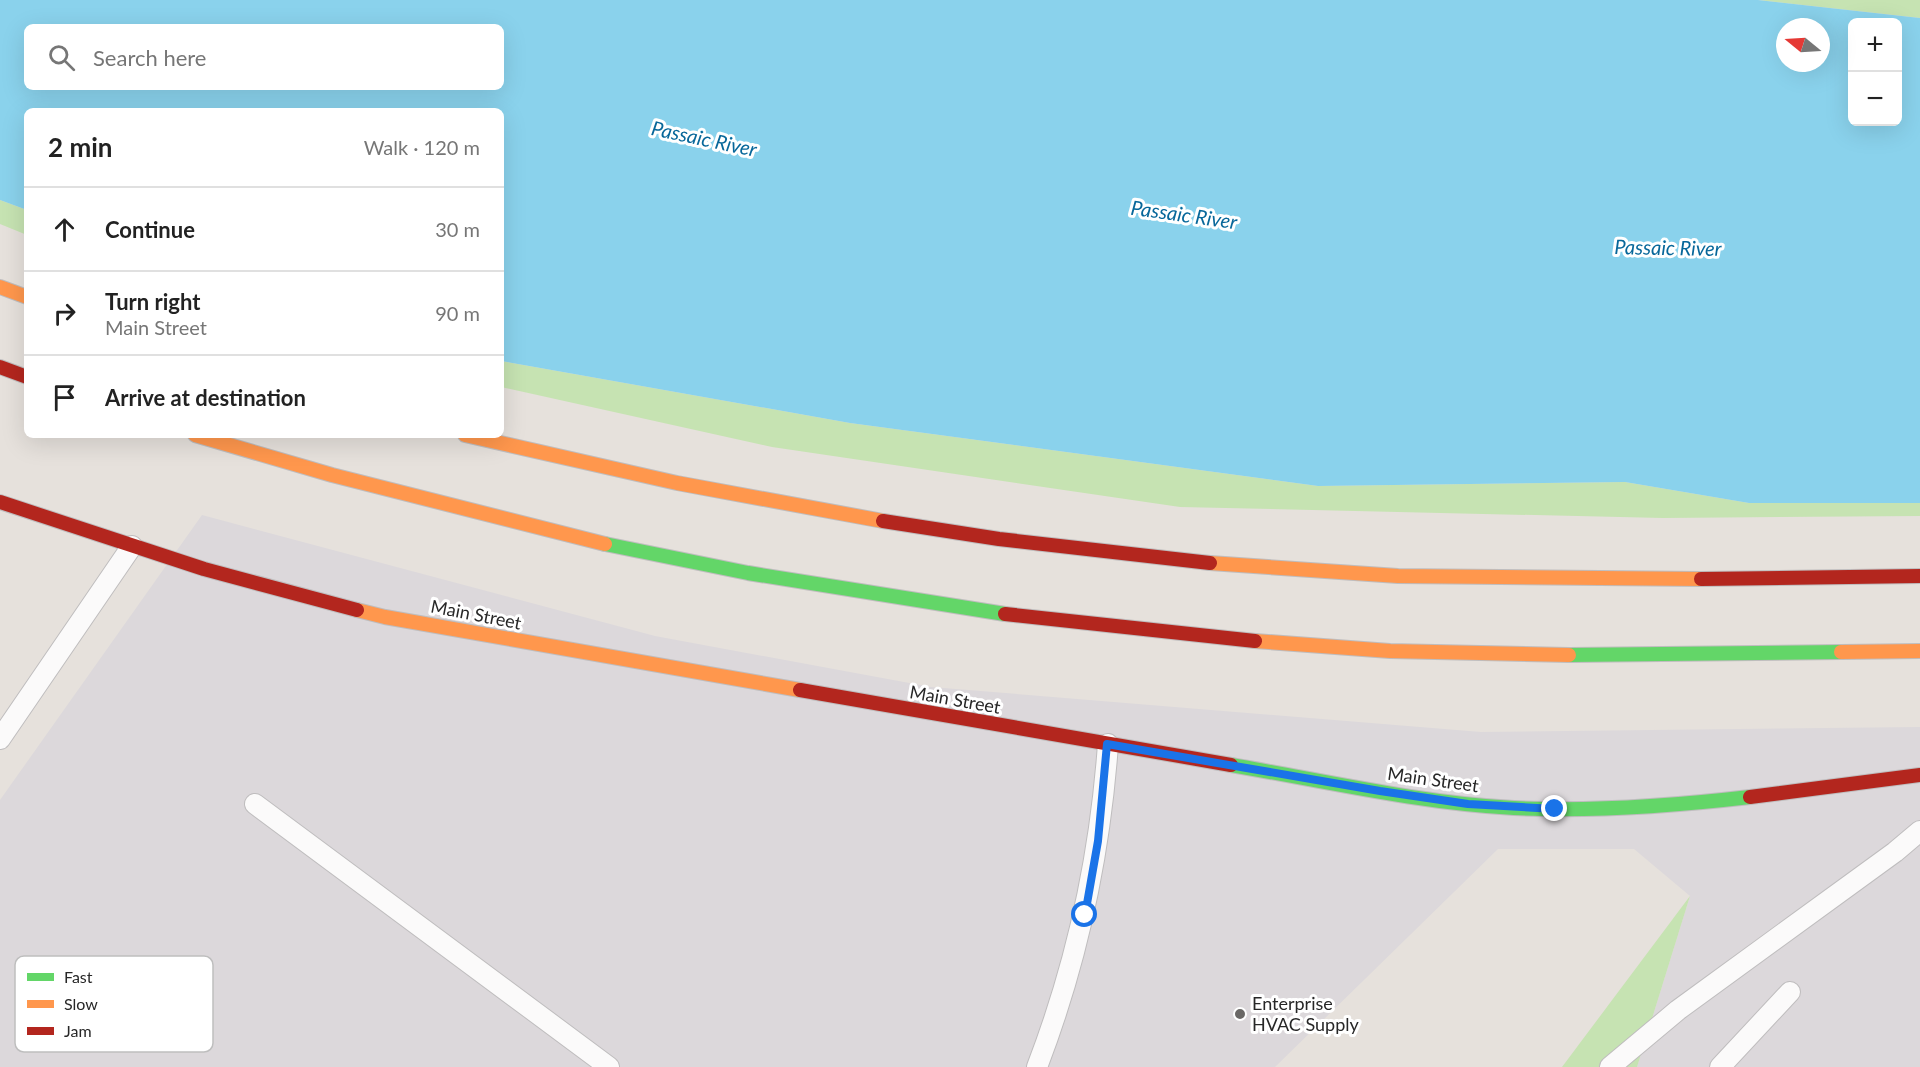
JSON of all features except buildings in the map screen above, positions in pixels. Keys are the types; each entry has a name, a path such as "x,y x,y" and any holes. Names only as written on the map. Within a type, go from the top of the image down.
{"main road":[{"path":"0,287 24,296"},
{"path":"0,367 24,376"},
{"path":"205,438 423,502 551,534 801,584 1058,623 1318,647 1443,653 1569,655 1920,651"},
{"path":"477,438 568,460 814,510 1067,548 1194,562 1334,572 1547,580 1920,576"},
{"name":"Main Street","path":"0,502 132,546 287,593 385,617 1107,744 1468,804 1555,809 1652,807 1732,800 1920,775"}],"lane":[{"path":"0,739 132,546"},
{"path":"1037,1067 1054,1024 1085,915 1098,841 1107,744"},
{"path":"255,804 609,1067"},
{"path":"1610,1067 1678,1010 1895,852 1920,831"},
{"path":"1720,1067 1790,992"}],"shaded area":[{"path":"202,515 655,636 931,687 1481,732 1920,727 1920,1067 1637,1067 1690,896 1634,849 1498,849 1275,1067 0,1067 0,800"}],"green space":[{"path":"1758,0 1920,0 1920,18"},
{"path":"0,200 24,209 24,234 0,224"},
{"path":"504,362 850,423 1318,486 1625,482 1749,503 1920,503 1920,516 1663,518 1180,507 772,447 504,388"},
{"path":"1690,896 1637,1067 1562,1067"}],"water":[{"name":"Passaic River","path":"0,0 1758,0 1920,18 1920,503 1749,503 1625,482 1318,486 850,423 504,362 504,108 24,108 24,209 0,200"}],"traffic: fast":[{"path":"605,544 748,573 1005,614"},
{"path":"1569,655 1841,652"},
{"path":"1231,765 1372,791 1514,808 1632,807 1750,797"}],"traffic: slow":[{"path":"0,287 24,296"},
{"path":"205,438 332,475 605,544"},
{"path":"478,438 677,483 883,521"},
{"path":"1210,563 1398,576 1701,579"},
{"path":"357,610 385,617 800,690"},
{"path":"1255,641 1390,651 1569,655"},
{"path":"1841,652 1920,651"}],"traffic: jam":[{"path":"0,367 24,376"},
{"path":"0,502 204,569 357,610"},
{"path":"883,521 999,539 1210,563"},
{"path":"1701,579 1920,576"},
{"path":"1005,614 1255,641"},
{"path":"800,690 1231,765"},
{"path":"1750,797 1920,775"}],"place":[{"name":"Enterprise HVAC Supply","path":"1240,1014"}],"route":[{"path":"1085,915 1098,841 1107,744 1468,804 1555,809"}]}
